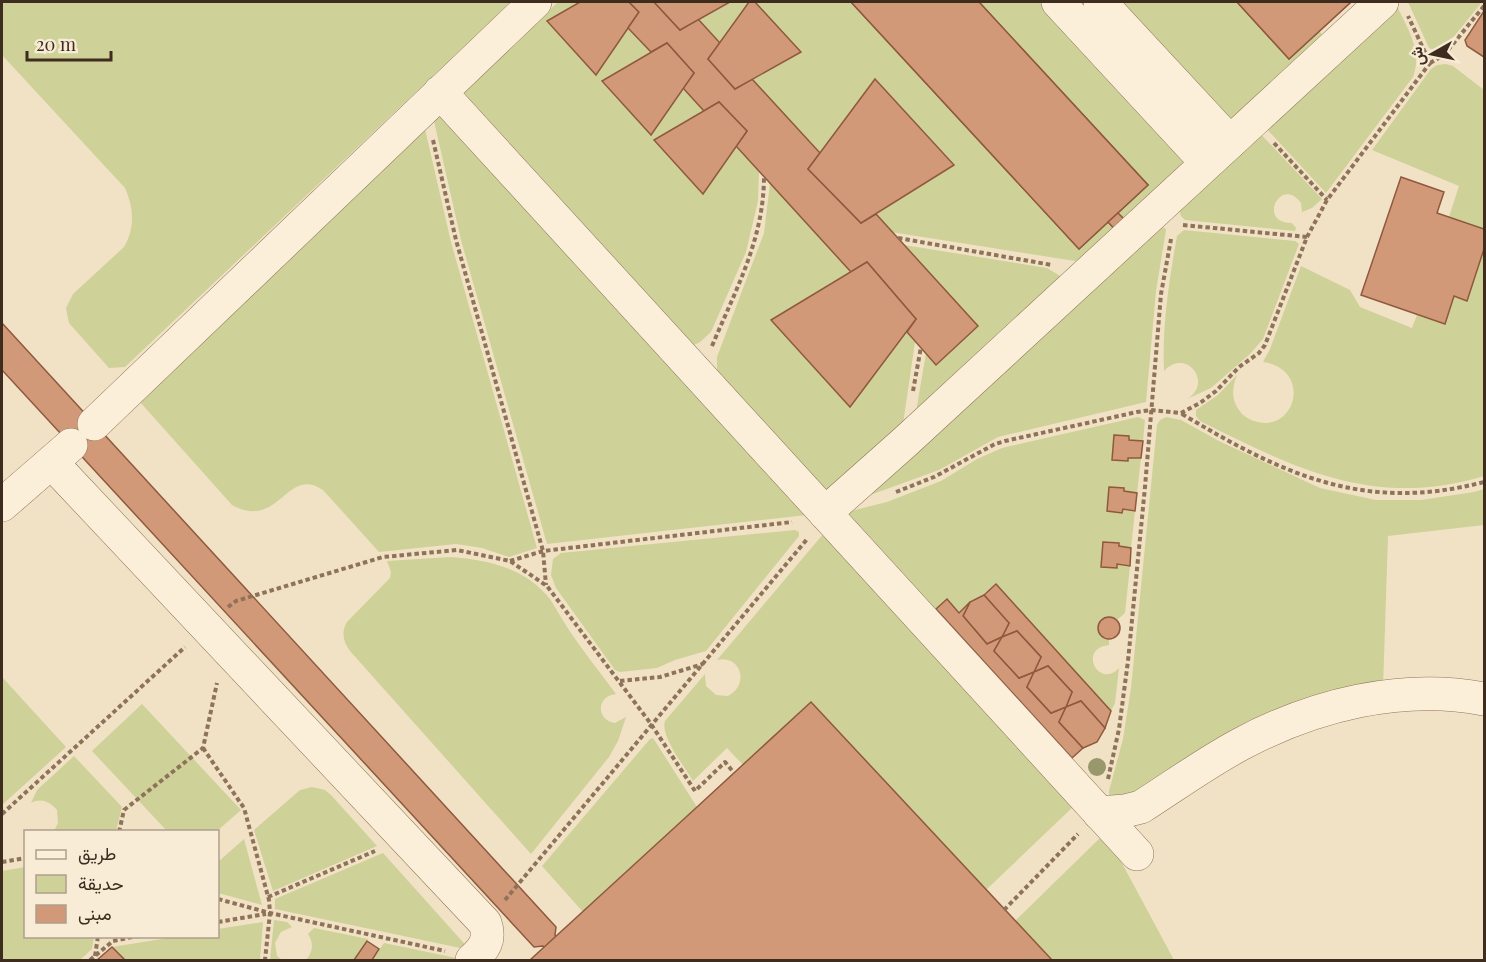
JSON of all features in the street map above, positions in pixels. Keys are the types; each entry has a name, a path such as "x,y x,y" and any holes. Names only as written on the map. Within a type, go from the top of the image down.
{"lane":[{"path":"2,505 72,444 535,2"},
{"path":"1058,2 1230,142"},
{"path":"1100,2 1230,142"},
{"path":"812,521 905,442 1080,281 1167,216 1230,142 1394,7"},
{"path":"433,100 699,376 812,521 1137,854"},
{"path":"72,444 206,627 485,923 488,938 486,945 474,959"},
{"path":"1099,813 1141,807 1239,745 1294,719 1323,710 1383,697 1436,695 1485,699"}],"path":[{"path":"1181,413 1216,391 1265,345 1307,237 1327,200 1430,63 1444,55 1485,6"},
{"path":"1394,7 1430,63"},
{"path":"433,100 456,240 543,551 546,586"},
{"path":"1230,142 1327,200"},
{"path":"699,376 753,249 762,211 764,176"},
{"path":"1004,910 1099,813 1119,729 1151,410 1167,216 1307,237"},
{"path":"898,238 1067,267 1080,281"},
{"path":"888,495 934,477 995,444 1151,410 1181,413 1256,454 1329,485 1368,493 1402,494 1434,492 1485,482"},
{"path":"485,923 539,862 651,724 809,537 812,521 543,551 510,561"},
{"path":"2,814 236,601 383,557 458,550 510,561 546,586 651,724 695,791 725,762 734,773"},
{"path":"619,681 660,677 703,664"},
{"path":"119,830 124,810 203,748 244,808 268,897 270,913 265,960"},
{"path":"268,897 406,839"},
{"path":"2,862 24,858"},
{"path":"219,899 474,959"},
{"path":"219,922 270,913"},
{"path":"95,956 98,938"},
{"path":"90,960 113,941 127,938"}],"green space":[{"path":"2,2 511,2 125,367 109,368 69,323 66,308 73,294 124,247 132,225 130,203 125,188 2,55"},
{"path":"558,2 580,2 547,21 596,75 628,28 651,52 602,81 650,135 683,88 704,111 654,140 736,146 759,171 758,201 746,252 711,332 694,345 463,92"},
{"path":"730,2 749,2 720,43 698,19"},
{"path":"755,2 851,2 1079,249 1108,222 1115,229 1082,259 1075,261 891,232 876,214 953,165 875,79 820,153 752,79 800,51"},
{"path":"979,2 1051,2 1193,157 1125,220 1118,213 1148,185"},
{"path":"1110,2 1237,2 1289,58 1319,31 1324,36 1225,127"},
{"path":"1408,2 1482,2 1439,52 1429,48"},
{"path":"1396,4 1415,48 1416,67 1413,77 1326,193 1263,125"},
{"path":"1437,65 1453,66 1484,90 1484,229 1449,217 1459,186 1372,150 1431,69"},
{"path":"440,114 807,515 547,544 461,240 434,121"},
{"path":"425,129 451,242 537,548 509,557 482,548 456,544 379,552 323,490 310,485 300,485 261,510 248,511 232,505 140,402"},
{"path":"1257,130 1322,199 1312,208 1302,212 1301,203 1293,196 1286,194 1280,197 1274,210 1276,216 1281,221 1292,223 1296,228 1295,231 1185,220 1179,209"},
{"path":"770,183 851,272 850,407 907,332 915,342 903,424 829,493 717,371 717,357 764,233"},
{"path":"1152,226 1166,230 1156,291 1146,402 998,437 939,470 856,499"},
{"path":"1184,230 1295,241 1299,244 1263,339 1250,354 1211,388 1187,399 1195,392 1198,384 1194,370 1181,363 1172,365 1164,371 1164,337 1174,253 1177,236"},
{"path":"904,245 1047,268 1062,277 916,412 926,353 936,364"},
{"path":"1484,249 1484,476 1444,485 1407,488 1372,486 1337,479 1270,454 1200,421 1196,416 1196,410 1218,395 1237,375 1233,389 1234,398 1236,406 1246,417 1268,423 1280,419 1288,410 1293,399 1293,387 1289,376 1279,367 1263,362 1301,266 1350,290 1360,307 1412,328 1417,315 1444,324 1454,296 1467,300"},
{"path":"1138,417 1145,420 1143,441 1129,440 1129,436 1114,435 1113,460 1128,461 1128,458 1141,458 1137,493 1124,491 1124,488 1109,487 1107,511 1122,513 1123,509 1135,511 1131,548 1119,546 1118,543 1103,542 1117,564 1130,566 1125,613 1117,620 1110,617 1101,621 1099,631 1102,637 1109,639 1109,645 1099,648 1094,653 1093,659 1094,666 1104,674 1112,673 1119,668 1115,703 1111,711 996,584 959,613 947,599 936,609 849,514 851,511 887,502 941,481 977,459 1002,448"},
{"path":"1166,417 1181,420 1219,441 1320,488 1376,500 1421,500 1484,489 1484,525 1388,536 1383,688 1139,792 1109,799 1109,791 1123,739 1131,688 1157,425"},
{"path":"795,530 799,532 799,536 706,651 657,668 620,672 615,670 556,588 551,575 553,559 561,553"},
{"path":"824,533 1074,806 986,890 811,702 743,765 727,748 693,781 666,735 665,721 705,674 706,686 716,695 728,696 735,691 741,678 737,666 725,659 717,660"},
{"path":"451,557 492,563 518,573 540,588 616,694 609,696 602,703 604,717 615,723 626,717 618,741 609,757 531,854 350,651 344,641 343,633 347,622 390,578 391,572 387,561"},
{"path":"2,677 66,747 2,805"},
{"path":"142,704 241,810 218,830 166,830 92,751"},
{"path":"653,738 697,807 583,912 542,866"},
{"path":"74,756 122,807 116,830 54,830 58,823 57,810 45,801 31,803 37,790"},
{"path":"312,787 325,790 331,795 377,846 273,891 254,830 300,790"},
{"path":"1102,836 1116,852 1174,960 1052,960 1015,921"},
{"path":"244,839 262,905 219,893 219,861"},
{"path":"383,853 470,950 275,909 275,899"},
{"path":"24,867 24,938 94,938 92,949 80,960 2,960 2,871"},
{"path":"274,920 287,922 292,927 281,932 275,943 277,956 282,960 270,960"},
{"path":"263,922 260,960 125,960 112,947 168,938 219,938 219,929"},
{"path":"314,928 368,939 354,960 306,960 312,947 308,934"},
{"path":"384,943 461,959 461,960 372,960"}],"building":[{"path":"580,2 629,2 639,12 596,75 547,21"},
{"path":"629,2 654,2 680,30 698,19 720,43 708,59 735,89 752,79 820,153 808,169 861,223 876,214 978,326 936,365 907,332 916,319 867,262 851,272 736,146 747,131 719,102 704,111 683,88 694,73 667,43 651,52 628,28 639,12"},
{"path":"654,2 730,2 680,30"},
{"path":"749,2 755,2 801,52 735,89 708,59"},
{"path":"851,2 979,2 1148,185 1079,249"},
{"path":"851,2 979,2 1148,185 1079,249"},
{"path":"1237,2 1351,2 1289,59"},
{"path":"1237,2 1351,2 1289,59"},
{"path":"1484,11 1484,57 1467,46 1465,40"},
{"path":"667,43 694,73 651,135 602,81"},
{"path":"875,79 954,165 861,223 808,169"},
{"path":"719,102 747,131 703,194 654,140"},
{"path":"1401,177 1444,192 1437,213 1484,229 1484,249 1467,301 1454,296 1445,324 1361,295"},
{"path":"1118,213 1125,220 1120,235 1108,222"},
{"path":"867,262 916,319 850,407 771,320"},
{"path":"2,323 556,927 555,935 566,948 554,958 543,946 534,947 2,370"},
{"path":"1114,435 1129,436 1129,440 1143,441 1141,458 1128,458 1128,461 1112,460"},
{"path":"1109,487 1124,488 1124,491 1137,493 1135,511 1123,509 1122,513 1107,511"},
{"path":"1103,542 1119,543 1119,546 1131,548 1130,566 1117,564 1117,568 1101,567"},
{"path":"996,584 1111,711 1105,728 1081,701 1066,707 1072,692 1048,666 1034,672 1041,657 1017,631 1002,637 1009,623 984,595"},
{"path":"984,595 1009,623 1002,637 987,644 963,616 970,602"},
{"path":"947,599 959,613 970,602 963,616 987,644 1002,637 994,651 1019,678 1034,672 1027,687 1051,713 1066,707 1059,722 1083,748 1072,758 936,609"},
{"path":"1109,617 1117,620 1120,628 1117,636 1109,639 1101,636 1098,628 1101,620"},
{"path":"1017,631 1041,657 1034,672 1019,678 994,651 1002,637"},
{"path":"1048,666 1072,692 1066,707 1051,713 1027,687 1034,672"},
{"path":"1081,701 1105,728 1097,742 1083,748 1059,722 1066,707"},
{"path":"811,702 1052,960 530,960 697,807"},
{"path":"367,941 379,949 372,960 354,960"},
{"path":"112,947 125,960 97,960"}]}
